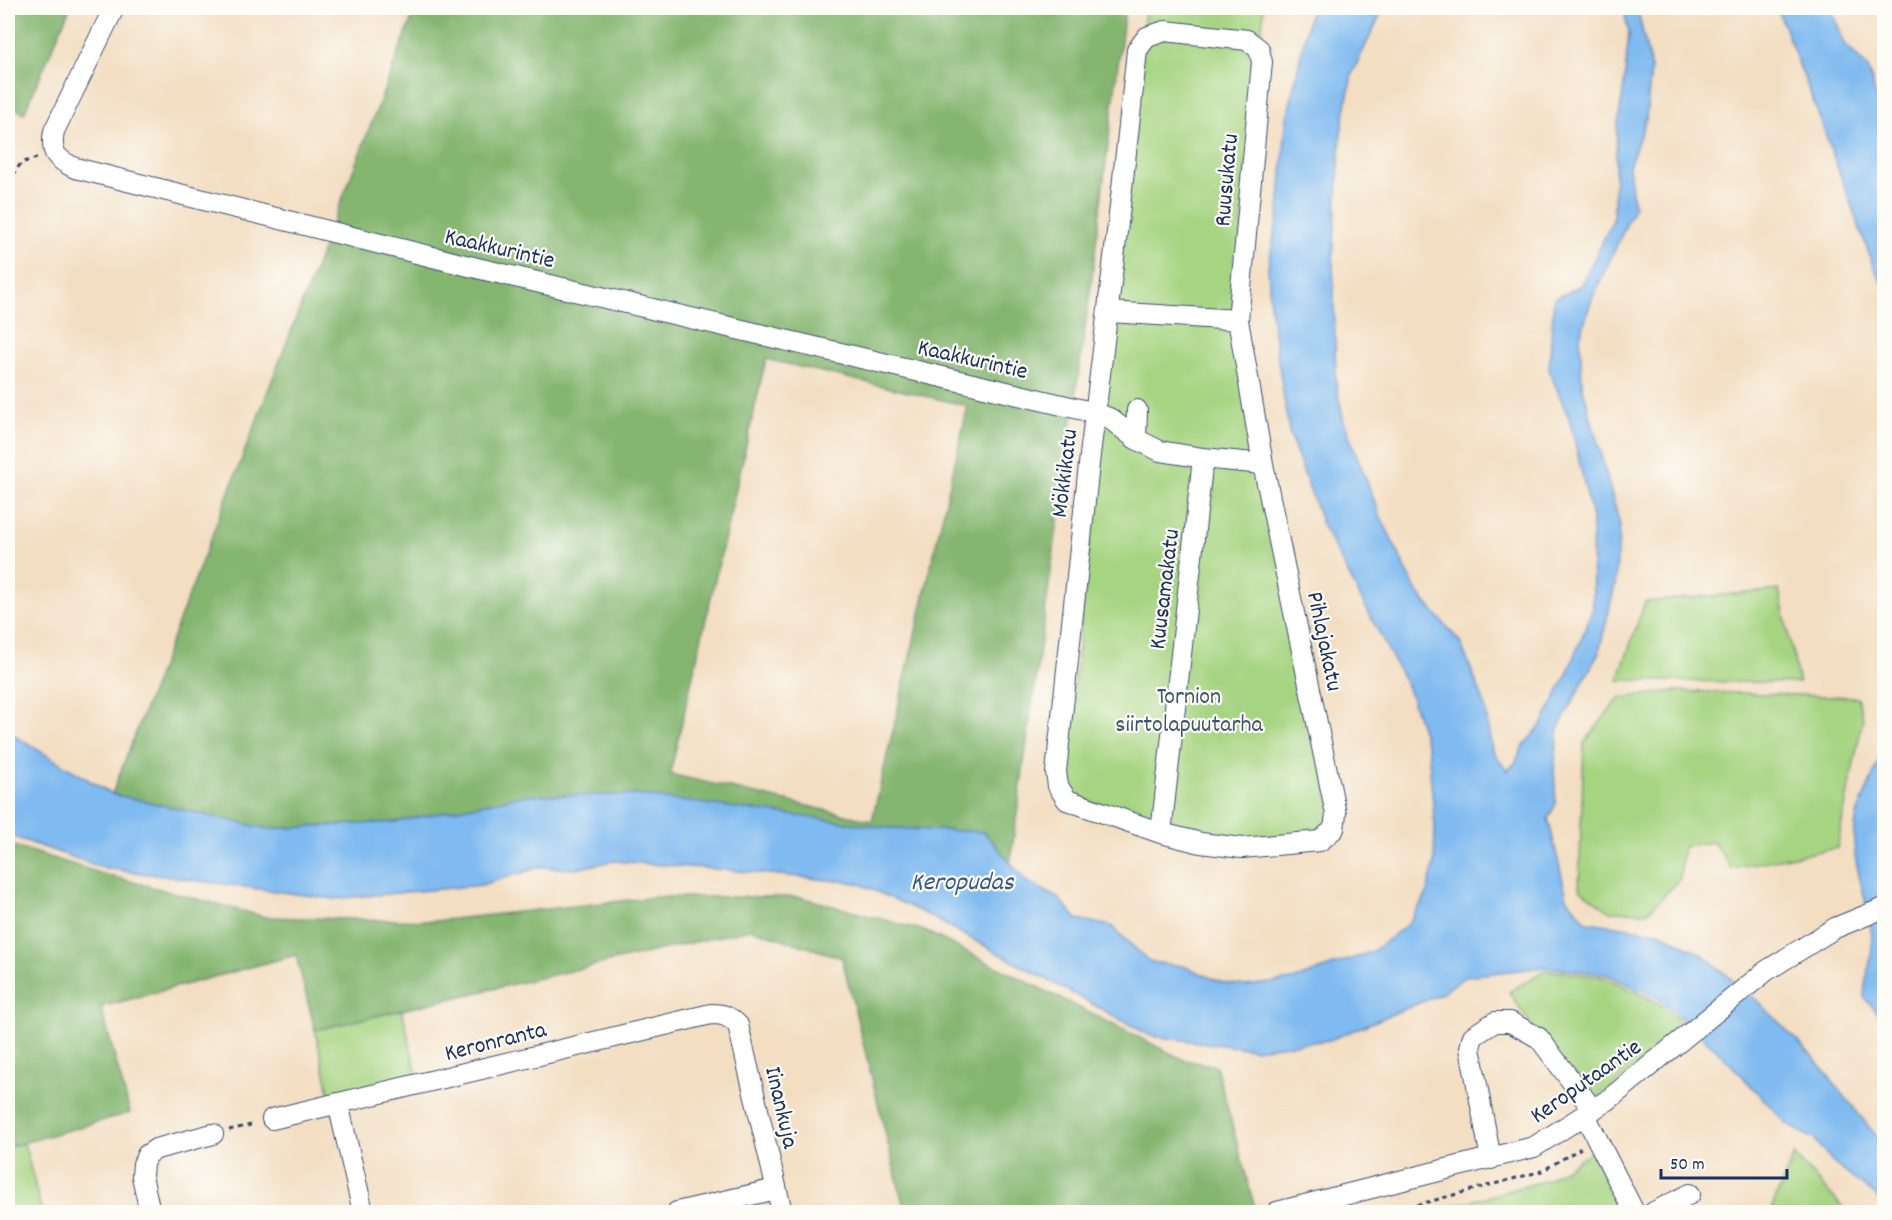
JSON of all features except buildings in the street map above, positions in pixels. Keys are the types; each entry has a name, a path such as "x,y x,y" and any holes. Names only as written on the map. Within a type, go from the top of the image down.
{"street":[{"path":"55,154 52,143 54,131 114,8"},
{"name":"Ruusukatu","path":"1137,50 1147,37 1165,31 1247,40 1259,49 1262,62 1238,320"},
{"name":"Mökkikatu","path":"1137,50 1056,772 1058,786 1067,800 1161,833"},
{"name":"Kaakkurintie","path":"55,154 61,162 75,168 236,209 1096,413"},
{"path":"1096,413 1109,418 1136,439 1160,451 1263,464 1238,320 1109,312"},
{"path":"1136,439 1137,410"},
{"name":"Kuusamakatu","path":"1161,833 1203,458"},
{"name":"Pihlajakatu","path":"1161,833 1201,843 1242,848 1320,841 1334,828 1336,814 1263,464"},
{"name":"Keroputaantie","path":"1277,1212 1336,1200 1534,1147 1608,1100 1766,971 1835,928 1884,908"},
{"name":"Keronranta","path":"272,1119 711,1014 729,1017"},
{"name":"Iinankuja","path":"729,1017 738,1025 782,1212"},
{"path":"1491,1159 1470,1048 1473,1036 1495,1022 1510,1022 1539,1038 1589,1112 1596,1138 1634,1212"},
{"path":"338,1103 363,1212"},
{"path":"150,1212 142,1176 143,1164 147,1155 156,1149 213,1134"},
{"path":"677,1212 776,1189"},
{"path":"1654,1212 1690,1194"}],"path":[{"path":"8,183 21,163 55,154"},
{"path":"213,1134 272,1119"},
{"path":"1391,1212 1542,1171 1596,1138"}],"green space":[{"path":"8,8 70,8 24,113 8,105"},
{"path":"416,8 1125,8 1090,292 1010,863 984,832 890,828 526,795 396,822 268,829 112,794","holes":["766,359 968,406 872,821 670,774"]},
{"name":"Tornion siirtolapuutarha","path":"1145,8 1264,8 1233,315 1332,813 1328,825 1316,835 1243,841 1170,829 1072,795 1064,784"},
{"path":"1779,590 1799,683 1618,680 1645,602"},
{"path":"1674,691 1857,697 1863,718 1837,848 1731,868 1713,842 1683,846 1680,879 1648,912 1609,911 1579,889 1584,743 1619,698"},
{"path":"8,844 103,874 265,917 435,921 657,897 800,897 925,931 1184,1060 1216,1066 1256,1212 905,1212 842,958 751,929 315,1030 296,955 101,1007 130,1113 8,1147"},
{"path":"1545,970 1605,977 1659,1003 1689,1029 1585,1107 1509,992"},
{"path":"402,1010 418,1080 331,1100 315,1030"},
{"path":"24,1143 42,1212 8,1212 8,1147"},
{"path":"1594,1150 1626,1212 1432,1212 1547,1180"},
{"path":"1794,1155 1847,1212 1776,1212 1772,1207"}],"water":[{"name":"Keropudas","path":"1311,8 1387,8 1382,11 1352,74 1341,133 1333,259 1336,384 1344,422 1379,513 1417,592 1460,642 1484,702 1492,750 1507,771 1515,763 1523,746 1543,723 1567,674 1593,609 1592,517 1570,421 1549,370 1554,298 1582,284 1613,220 1617,130 1629,33 1623,8 1637,8 1651,67 1646,119 1629,166 1634,208 1592,299 1580,337 1582,385 1620,525 1615,585 1599,652 1559,727 1554,769 1556,804 1548,818 1567,898 1587,922 1659,932 1703,955 1761,1004 1815,1059 1884,1144 1884,1209 1875,1195 1834,1164 1815,1140 1787,1124 1718,1051 1660,999 1606,974 1545,967 1466,976 1441,994 1330,1040 1254,1049 1151,1036 924,913 858,883 613,861 575,869 540,867 482,885 334,899 104,868 8,835 8,732 112,794 268,829 396,822 526,795 637,795 890,828 984,832 1026,881 1058,898 1077,919 1111,926 1150,962 1183,966 1224,983 1246,986 1293,980 1373,951 1408,924 1426,896 1434,865 1435,827 1428,748 1408,688 1322,524 1289,432 1270,306 1268,266 1279,212 1286,123"},
{"path":"1777,8 1831,8 1845,44 1868,68 1877,100 1884,113 1884,287 1873,265"},
{"path":"1884,743 1884,1021 1864,997 1872,954 1872,939 1856,863 1854,832 1860,807 1879,762"}]}
